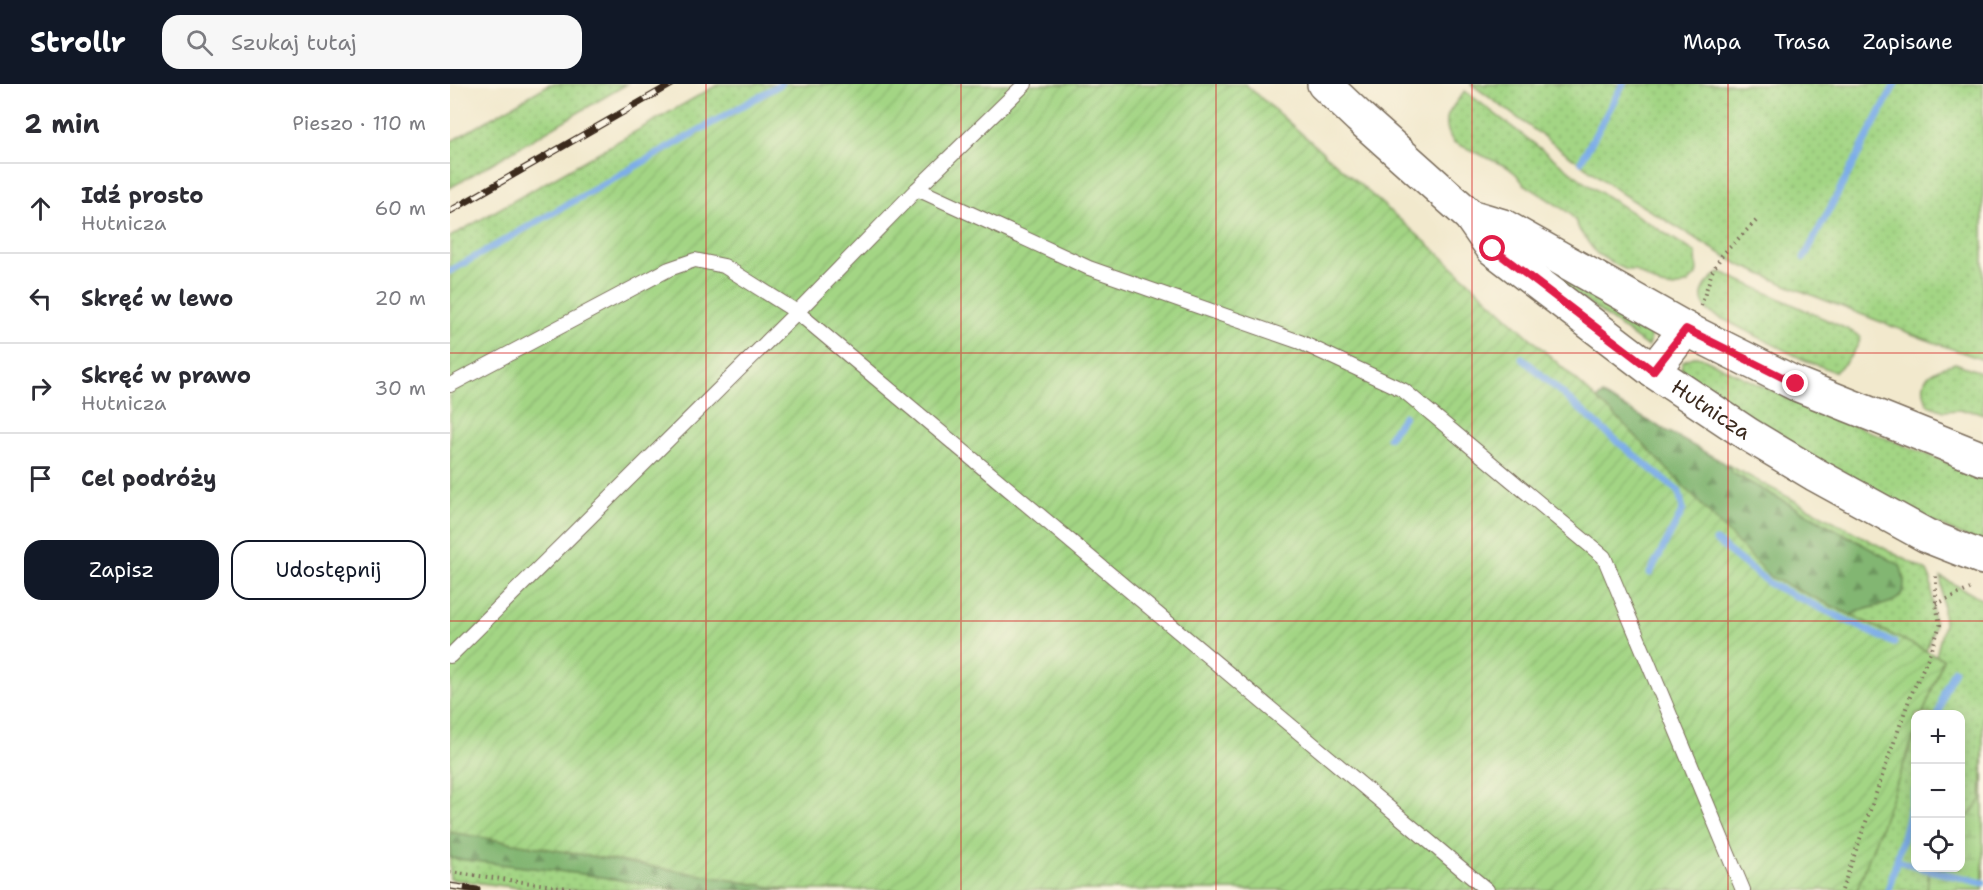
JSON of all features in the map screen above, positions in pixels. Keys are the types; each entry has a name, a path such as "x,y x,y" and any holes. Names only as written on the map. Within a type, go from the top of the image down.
{"main road":[{"name":"Hutnicza","path":"1324,84 1470,216 1493,249 1653,371 1749,435 1826,480 1928,536 1983,558"},
{"name":"Hutnicza","path":"1470,216 1503,226 1686,329 1796,384 1983,459"},
{"path":"1653,371 1686,329"}],"lane":[{"path":"450,656 1025,84"},
{"path":"917,189 1089,268 1300,342 1403,390 1604,557 1743,890"},
{"path":"450,386 669,268 695,260 724,266 798,312 1487,890"}],"path":[{"path":"1686,329 1701,308 1712,272 1722,255 1756,221"},
{"path":"1842,890 1910,697 1932,649 1940,625 1936,604 1936,572"},
{"path":"1936,604 1970,590"},
{"path":"450,872 583,890"}],"green space":[{"path":"550,84 627,84 450,188 450,142"},
{"path":"719,84 781,84 450,271 450,237"},
{"path":"781,84 1245,84 1428,244 1626,426 1770,577 1943,659 1924,710 1911,710 1911,745 1857,890 790,890 450,832 450,271"},
{"path":"1471,84 1983,84 1983,360 1791,287 1738,264 1624,195"},
{"path":"1465,91 1587,184 1696,253 1697,274 1688,283 1674,288 1661,286 1634,270 1627,270 1612,263 1596,253 1568,212 1524,184 1507,167 1453,142 1447,126 1448,115"},
{"path":"1509,245 1644,326 1650,336 1648,347"},
{"path":"1721,272 1861,337 1854,352 1835,372 1802,359 1711,313 1703,302 1703,291 1706,285"},
{"path":"1696,356 1841,420 1983,476 1983,545 1885,500 1741,419 1680,372 1683,361"},
{"path":"1955,363 1983,373 1983,414 1975,411 1944,411 1928,405 1924,387 1928,376"},
{"path":"1602,395 1728,465 1732,473 1900,565 1904,580 1903,591 1899,598 1851,615 1770,577 1597,399"},
{"path":"1728,465 1927,571 1931,580 1935,625 1926,651 1851,615 1893,600 1903,587 1904,576 1861,543 1732,473"},
{"path":"1941,577 1981,599 1983,603 1981,616 1983,616 1983,890 1857,890 1911,745 1911,872 1965,872 1965,710 1924,710 1943,659 1936,656 1944,624"},
{"path":"1983,749 1983,890 1927,890 1929,872 1965,872 1965,820 1981,800"},
{"path":"450,832 790,890 534,890 450,879"},
{"path":"450,832 790,890 685,890 582,874 450,858"}],"waterway":[{"path":"450,271 781,84"},
{"path":"1581,161 1623,84"},
{"path":"1804,258 1895,84"},
{"path":"1522,358 1679,492 1683,510 1650,573"},
{"path":"1389,437 1404,416"},
{"path":"1716,541 1770,584 1894,643"},
{"path":"1940,710 1944,692 1954,670"},
{"path":"1888,890 1911,807"},
{"path":"1898,861 1911,865"},
{"path":"1938,872 1983,883"}],"railway":[{"path":"450,211 672,84"},
{"path":"450,886 477,890"}],"route":[{"path":"1493,249 1653,371 1686,329 1796,384"}]}
